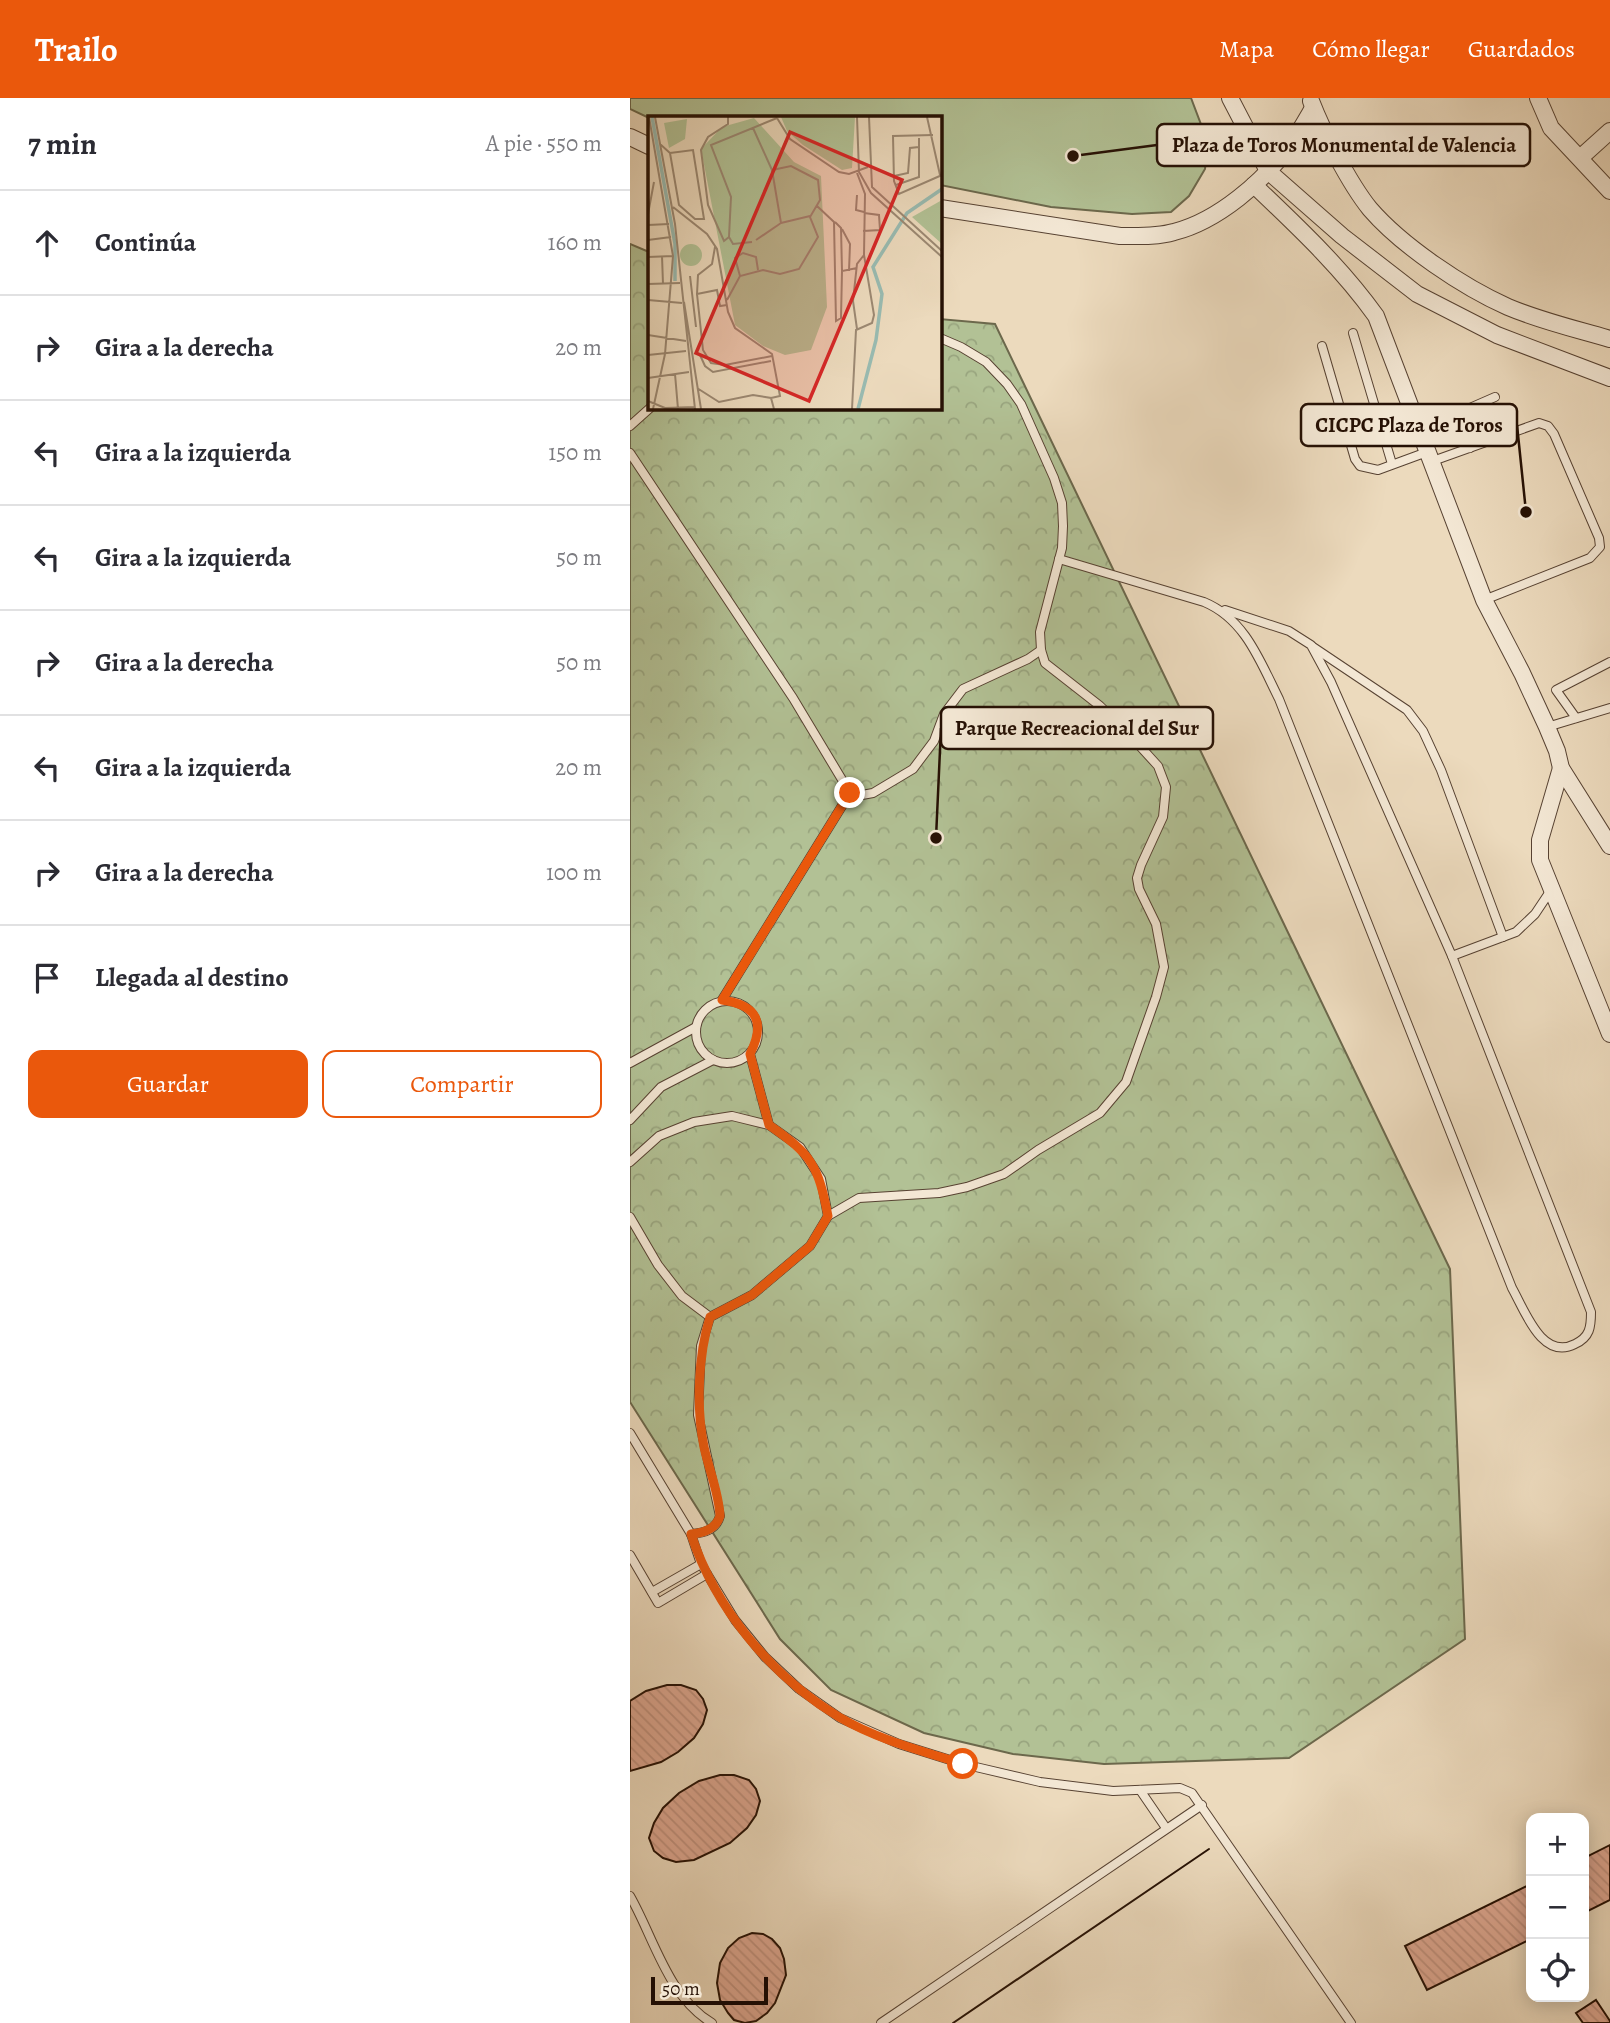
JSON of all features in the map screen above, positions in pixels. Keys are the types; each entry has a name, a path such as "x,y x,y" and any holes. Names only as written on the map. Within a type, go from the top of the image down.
{"street":[{"path":"1230,98 1268,171 1342,236 1417,294 1497,335 1610,378"},
{"path":"1538,98 1551,128 1610,191"},
{"path":"942,208 1120,236 1147,237 1173,233 1201,223 1254,185 1291,145 1311,103"},
{"path":"1311,103 1335,152 1369,208 1405,243 1465,284 1508,307 1610,339"},
{"path":"1580,158 1610,131"},
{"path":"630,137 648,146"},
{"path":"1254,185 1317,244 1357,288 1376,316 1483,600 1522,673 1558,751 1561,768 1610,846"},
{"path":"1561,768 1540,840 1540,860 1610,1034"}],"lane":[{"path":"1353,333 1392,464"},
{"path":"691,1534 710,1529 718,1524 720,1516 698,1415 701,1346 710,1317 752,1295 810,1246 828,1216 859,1198 939,1193 1004,1174 1100,1113 1126,1082 1164,967 1156,924 1139,889 1138,878 1140,865 1163,817 1166,787 1158,766 1100,706 1045,663 1040,632 1059,559 1063,526 1062,503 1046,457 1021,404 1007,384 986,362 942,339"},
{"path":"1322,346 1355,458 1360,466 1367,469 1378,470 1392,464 1470,448 1539,423 1548,426 1554,434 1599,538 1600,547 1590,558 1483,600"},
{"path":"1470,448 1459,416 1463,411 1495,397"},
{"path":"630,426 648,410"},
{"path":"630,453 793,698 850,793 873,793 913,769 933,741 944,714 963,689 1028,659 1041,650"},
{"path":"1059,559 1289,631 1407,710 1423,731 1441,770 1503,937"},
{"path":"1222,609 1237,624 1258,657 1279,699 1512,1288 1539,1336 1551,1346 1565,1348 1585,1338 1591,1327 1591,1312 1452,956 1331,682 1311,645"},
{"path":"1576,718 1556,691 1610,662"},
{"path":"1547,727 1610,708"},
{"path":"713,1060 699,1046 696,1027 704,1009 722,1000 850,793"},
{"path":"1452,956 1516,932 1535,914 1551,890"},
{"path":"630,1120 634,1107 661,1087 713,1060 733,1063 750,1054 759,1036 756,1016 742,1003 722,1000"},
{"path":"630,1063 696,1027"},
{"path":"750,1054 769,1125"},
{"path":"630,1162 659,1136 694,1122 732,1116 769,1125 800,1147 814,1168 821,1179 828,1216"},
{"path":"630,1217 657,1265 682,1296 710,1317"},
{"path":"630,1433 691,1534 706,1574 735,1620 765,1657 799,1689 840,1718 899,1744 963,1764 1040,1782 1113,1791 1180,1788 1192,1793 1351,2023"},
{"path":"630,1555 658,1602 706,1574"},
{"path":"652,1592 701,1564"},
{"path":"1140,1790 1166,1828"},
{"path":"881,2023 1202,1805"},
{"path":"630,1896 670,1978 688,2002 712,2023"}],"green space":[{"path":"630,98 1191,98 1208,143 1205,169 1189,196 1171,212 1132,214 1051,207 942,185 942,116 648,118 630,109"},
{"path":"630,244 648,252 648,410 942,410 942,319 995,324 1450,1269 1465,1639 1289,1758 1104,1764 1013,1754 924,1733 831,1690 780,1639 630,1402"}],"building":[{"path":"667,1685 681,1685 696,1690 707,1710 703,1724 694,1738 678,1752 661,1762 630,1771 630,1701 646,1691"},
{"path":"720,1775 734,1775 749,1780 760,1801 756,1815 747,1828 730,1843 694,1860 676,1862 663,1858 654,1851 649,1838 663,1808 679,1793 699,1781"},
{"path":"1610,1845 1610,1900 1589,1910 1589,1876 1589,1856"},
{"path":"1526,1886 1526,1941 1427,1990 1405,1946"},
{"path":"752,1933 763,1934 780,1948 786,1975 775,2003 767,2013 756,2021 745,2023 734,2020 728,2013 720,2000 717,1983 720,1963 728,1948 739,1938"},
{"path":"1596,2000 1610,2023 1583,2023 1576,2013"}],"tram line":[{"path":"953,2023 1209,1849"}],"place":[{"name":"Plaza de Toros Monumental de Valencia","path":"1073,156"},
{"name":"CICPC Plaza de Toros","path":"1526,512"},
{"name":"Parque Recreacional del Sur","path":"936,838"}],"route":[{"path":"850,793 722,1000 742,1003 756,1016 759,1036 750,1054 769,1125 800,1147 821,1179 828,1216 810,1246 752,1295 710,1317 701,1346 698,1415 720,1516 718,1524 710,1529 691,1534 701,1564 735,1620 765,1657 799,1689 840,1718 899,1744 963,1764"}]}
